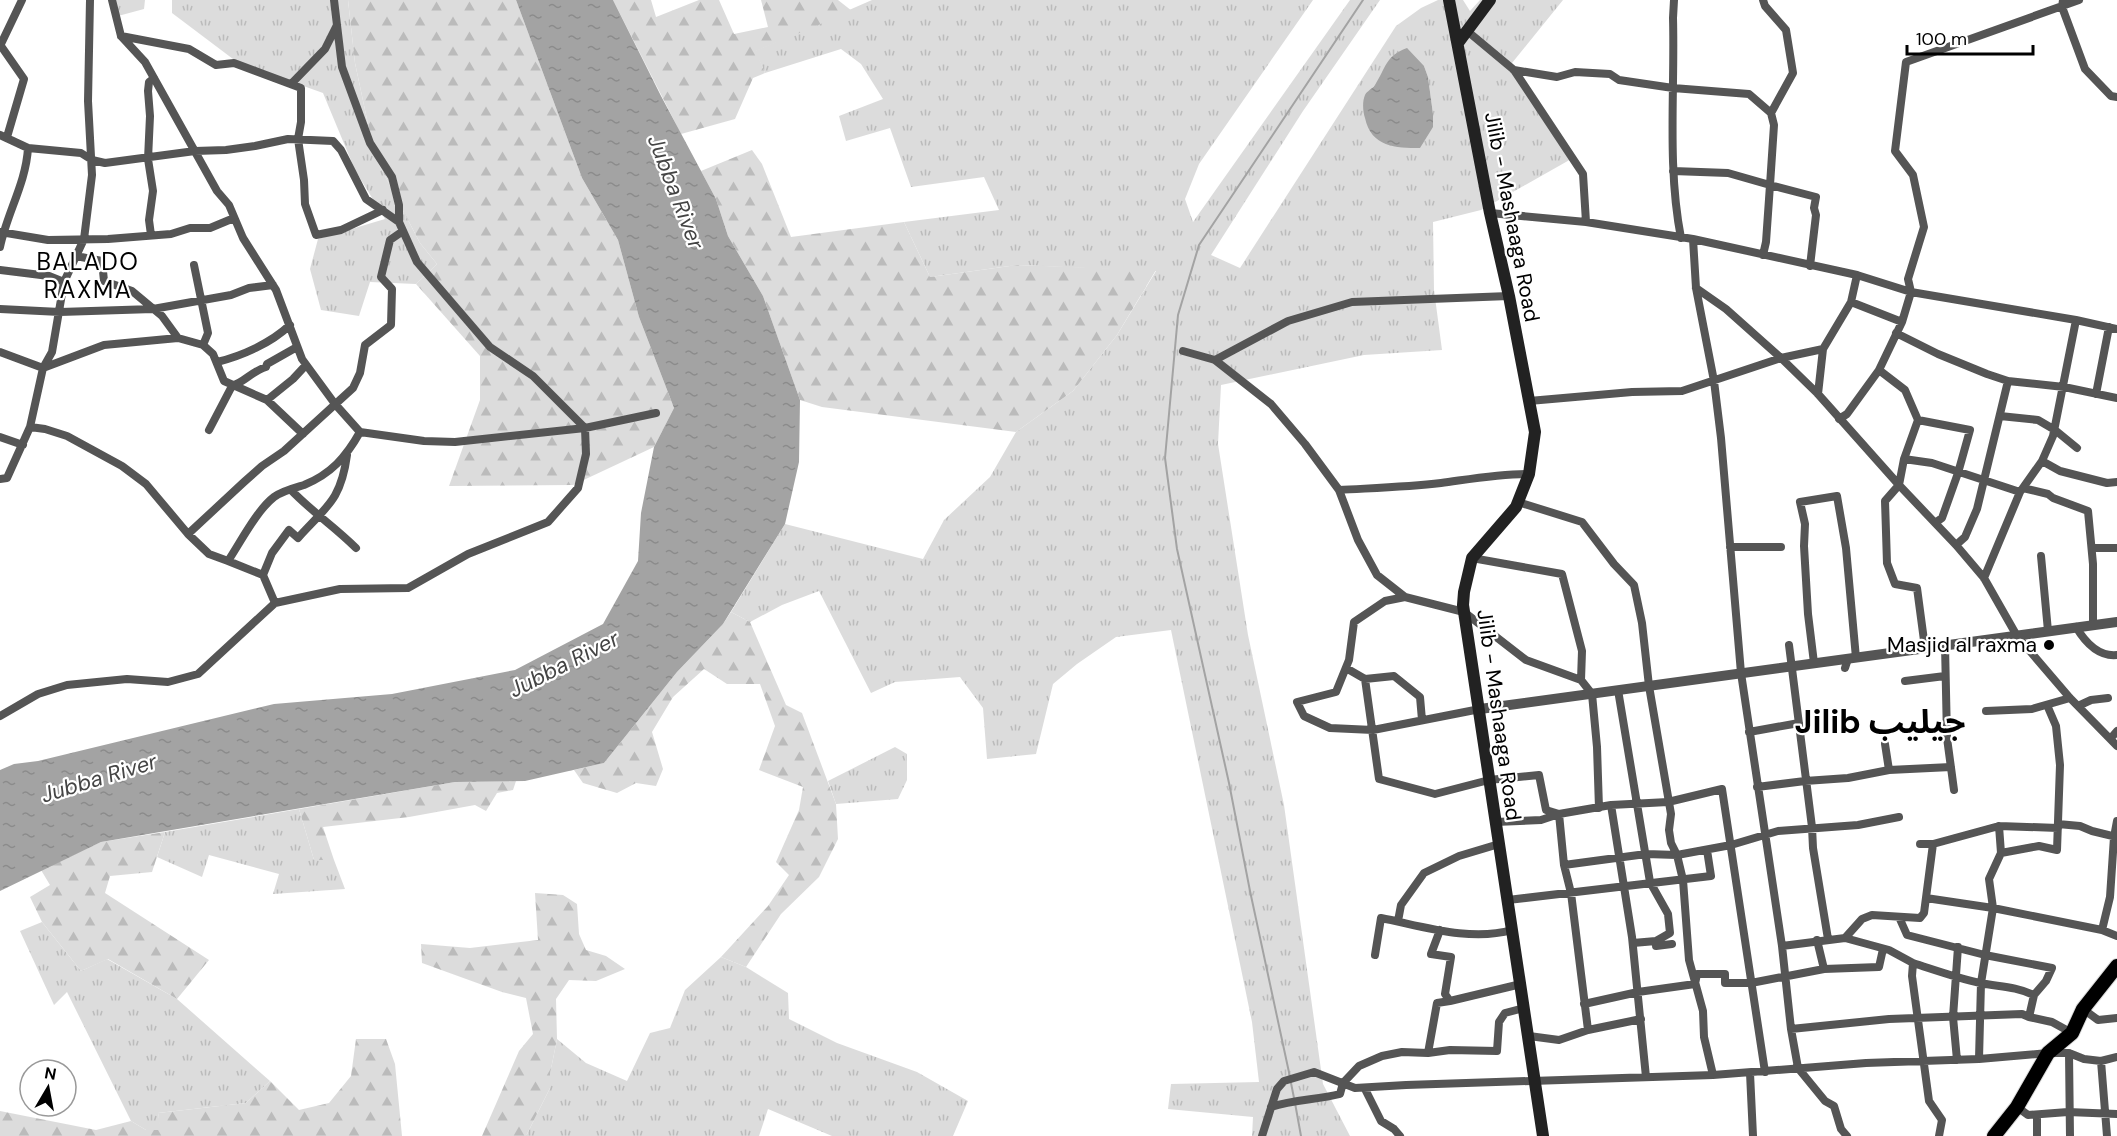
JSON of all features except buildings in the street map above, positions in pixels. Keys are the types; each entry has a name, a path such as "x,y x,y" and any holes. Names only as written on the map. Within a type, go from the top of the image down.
{"main road":[{"name":"Jilib - Mashaaga Road","path":"1449,0 1535,432 1529,474 1516,507 1473,558 1464,592 1464,612 1543,1136"},
{"path":"1458,43 1490,0"},
{"path":"1994,1136 2018,1107 2048,1053 2072,1033 2083,1009 2117,966"}],"street":[{"path":"22,0 0,46 24,79 4,136 28,148 81,153 92,160 105,163 195,151 255,147 288,139 333,141 341,150 366,199 399,222"},
{"path":"0,479 7,478 30,427 43,368 52,352 64,282 84,239 89,208 92,160 88,101 90,0"},
{"path":"112,0 121,36 145,62 217,191 229,205 243,238 273,285 297,348 306,364 335,404 360,432 424,441 455,442 585,428 656,413"},
{"path":"0,716 38,694 68,685 128,679 168,682 198,674 275,603 340,589 408,588 468,554 548,522 578,488 586,454 585,428 533,376 490,347 417,262 399,222 399,205 392,177 370,143 342,67 334,0"},
{"path":"1674,0 1673,171 1682,238"},
{"path":"1763,0 1765,6 1786,30 1793,73 1771,113"},
{"path":"1839,419 1847,414 1879,370 1902,322 1911,292 1908,279 1924,226 1913,175 1895,151 1906,62 2062,4 2079,0"},
{"path":"2062,4 2085,69 2111,96 2117,97"},
{"path":"292,83 325,49 337,25"},
{"path":"1466,30 1514,70 1583,174 1586,222"},
{"path":"121,36 189,49 216,65 234,63 301,88 301,122 298,139 305,204 316,235 341,230 383,210"},
{"path":"1514,70 1557,77 1575,72 1610,74 1619,80 1674,88 1749,94 1771,113 1774,125 1766,242 1762,255"},
{"path":"151,235 149,220 153,191 148,159 150,117 148,91 149,82 154,78"},
{"path":"0,247 2,232 19,192 27,163 28,148"},
{"path":"1673,171 1728,173 1816,197 1810,266"},
{"path":"1490,213 1586,222 1693,239 1857,275 1911,292 2113,328 2096,394"},
{"path":"2,232 48,240 171,234 190,228 210,228 234,218"},
{"path":"188,534 262,466 284,451 353,388 360,373 365,345 391,325 392,288 381,278 390,240 403,231"},
{"path":"1693,239 1696,288 1714,381 1741,673 1782,946 1791,1029 1798,1068 1825,1101 1834,1106 1841,1130 1847,1136"},
{"path":"76,256 102,261 104,281 132,291 162,316 178,338"},
{"path":"194,265 208,333 203,345"},
{"path":"0,270 49,276 64,282"},
{"path":"1818,394 1823,349 1851,302 1857,275"},
{"path":"0,309 60,312 153,309 273,285"},
{"path":"1696,288 1726,309 1782,358 1818,394 1956,545 1984,578 2017,636 2070,698 2114,735 2117,746"},
{"path":"1215,360 1288,321 1352,302 1509,296"},
{"path":"1851,302 1902,322"},
{"path":"1984,578 2022,490 2042,461 2055,430 2076,320"},
{"path":"217,362 235,357 281,334 290,325"},
{"path":"1896,333 1938,354 2008,381 2064,387 2117,398"},
{"path":"0,352 43,368 105,345 178,338 203,345 213,354 224,381 267,400 303,434"},
{"path":"209,430 232,386 241,383 253,371 266,367 267,364 297,348"},
{"path":"1529,401 1632,392 1682,391 1782,358 1823,349"},
{"path":"1183,351 1215,360 1271,404 1305,444 1339,490 1359,540 1377,575 1405,597 1464,612 1526,660 1581,680 1592,694 1599,808"},
{"path":"267,400 293,379 306,364"},
{"path":"1879,370 1905,390 1918,420 1904,459 1899,485 1885,501 1887,563 1894,584 1917,588 1925,648"},
{"path":"1956,545 1965,537 1973,518 2008,381"},
{"path":"2000,416 2038,420 2077,448"},
{"path":"1918,420 1970,430 1942,518 1935,523"},
{"path":"30,427 67,436 98,455 122,466 146,484 188,534 209,554 263,575 275,603"},
{"path":"228,561 252,522 274,497 336,466 347,455 360,432"},
{"path":"0,437 23,445"},
{"path":"263,575 272,553 289,530 298,538 332,503 344,476 347,455"},
{"path":"1904,459 1932,463 1958,473 2022,490 2048,494 2052,498 2088,511 2092,548 2093,625"},
{"path":"2042,461 2060,471 2107,483 2117,482"},
{"path":"1339,490 1380,489 1502,474 1529,474"},
{"path":"291,490 356,548"},
{"path":"1814,663 1807,602 1805,525 1800,502 1837,496 1846,548 1850,662"},
{"path":"1518,502 1582,522 1614,564 1634,585 1642,623 1649,686 1671,814 1669,830 1671,843 1677,855 1683,880 1686,932 1695,984 1703,1011 1704,1037 1713,1075"},
{"path":"1730,547 1781,547"},
{"path":"2092,548 2117,548"},
{"path":"2041,555 2048,631"},
{"path":"1473,558 1562,574 1582,651 1581,680"},
{"path":"1405,597 1385,601 1354,622 1349,660 1336,692 1297,702 1304,716 1330,728 1372,730 1480,709 1814,663 1850,662 1945,645 2117,622"},
{"path":"2076,627 2085,643 2109,656 2117,655"},
{"path":"1789,645 1813,848 1828,939"},
{"path":"1945,645 1947,738 1954,790"},
{"path":"1346,668 1365,679 1395,676 1420,697 1422,720"},
{"path":"1905,681 1945,676"},
{"path":"1365,679 1379,779 1435,794 1489,780 1539,775 1545,810 1559,814"},
{"path":"1618,690 1633,791 1638,805 1650,882 1668,914 1670,933"},
{"path":"1986,711 2032,709 2070,698"},
{"path":"2078,706 2091,700 2108,698"},
{"path":"2001,853 2039,846 2057,850 2060,765 2056,726 2047,705"},
{"path":"1749,732 1799,723"},
{"path":"1885,744 1889,770"},
{"path":"1757,787 1848,778 1889,770 1951,767"},
{"path":"1495,822 1542,820 1559,814 1611,805 1668,802 1722,789 1765,1072"},
{"path":"1611,805 1633,943 1646,1077"},
{"path":"1559,814 1564,865 1571,893 1588,1030"},
{"path":"1564,865 1646,854 1677,855 1731,845 1764,834 1812,827 1858,825 1899,818"},
{"path":"2102,930 2110,897 2117,821"},
{"path":"1979,1059 1981,983 1993,908 1989,879 2001,853 1999,826"},
{"path":"1920,844 1934,844 1999,826 2080,826 2115,837"},
{"path":"1398,921 1401,905 1424,873 1459,856 1499,844"},
{"path":"1845,938 1866,916 1878,914 1920,918 1924,913 1934,844"},
{"path":"1508,900 1711,876 1707,850"},
{"path":"1926,898 1993,908 2102,930 2117,936"},
{"path":"1899,917 1907,935 1985,955 2052,968 2046,981 2034,994 2029,1017"},
{"path":"1375,955 1381,918 1440,930 1495,934 1512,930"},
{"path":"1440,930 1431,954 1451,957 1445,994 1450,1001"},
{"path":"1633,943 1656,941 1670,933 1686,932"},
{"path":"1782,946 1845,938 1883,949 1913,963 1957,977 2018,988 2034,994"},
{"path":"1817,940 1824,969"},
{"path":"1656,941 1656,946 1672,944"},
{"path":"1957,1060 1953,1017 1958,947"},
{"path":"1695,984 1697,974 1725,974 1725,983 1751,983 1824,969 1880,967 1883,949"},
{"path":"1913,963 1912,976 1929,1101 1942,1120 1939,1136"},
{"path":"1428,1053 1437,1003 1521,984"},
{"path":"1584,1004 1638,992 1695,984"},
{"path":"1271,1107 1301,1099 1319,1099 1340,1094 1343,1083 1359,1066 1382,1056 1402,1052 1497,1051 1499,1022 1505,1013 1524,1008"},
{"path":"2083,1009 2098,1020 2117,1018"},
{"path":"1791,1029 1889,1018 1919,1019 1981,1014 2022,1014 2052,1022 2072,1033"},
{"path":"1529,1036 1559,1040 1588,1030 1641,1019"},
{"path":"1262,1136 1277,1089 1284,1081 1314,1072 1355,1088 1365,1089 1407,1085 1713,1075 2048,1053 2069,1053 2084,1059 2101,1061 2117,1057"},
{"path":"2069,1053 2070,1136"},
{"path":"2101,1061 2107,1136"},
{"path":"1750,1073 1753,1136"},
{"path":"1365,1089 1381,1121 1400,1136"},
{"path":"2018,1107 2028,1115 2068,1112 2117,1114"},
{"path":"2037,1114 2037,1136"}],"green space":[{"path":"113,0 145,0 144,9 118,16"},
{"path":"172,0 348,0 355,63 375,157 420,243 437,264 416,284 370,282 359,316 321,310 310,269 318,239 385,219 355,170 323,93 237,62 172,13"},
{"path":"348,0 516,0 582,178 618,240 639,317 674,408 654,447 573,485 449,486 480,400 480,356 416,284 437,264 420,243 375,157 355,63"},
{"path":"613,0 651,0 656,17 699,0 719,0 734,34 768,27 761,0 838,0 852,11 756,51 765,73 753,78 735,119 681,134"},
{"path":"872,0 1313,0 1199,164 1185,199 1193,222 1350,0 1380,0 1303,111 1211,255 1240,268 1396,26 1421,8 1438,0 1463,0 1470,11 1480,0 1563,0 1512,63 1573,158 1481,210 1433,222 1434,290 1442,350 1364,355 1221,385 1218,444 1248,635 1284,805 1323,1084 1350,1136 1252,1136 1253,1117 1168,1109 1171,1084 1259,1082 1252,1022 1171,630 1116,637 1077,664 1053,684 1036,754 987,759 983,708 960,677 895,682 871,693 819,591 782,605 750,622 731,612 785,524 923,559 944,520 990,477 1016,432 1073,391 1117,335 1156,271 1017,265 930,277 904,222 999,210 984,177 911,187 890,128 846,141 839,116 883,99 861,64 841,49 765,73 755,51","holes":["1424,66 1428,77 1433,114 1365,96 1374,86"]},
{"path":"752,150 762,164 791,237 904,222 930,277 1017,265 1156,270 1117,335 1073,391 1016,432 822,407 800,400 763,296 728,236 716,199 701,171"},
{"path":"731,612 750,622 786,705 802,713 836,804 838,839 819,877 781,914 746,967 721,957 768,906 789,875 776,862 799,810 803,787 759,770 775,726 760,684 727,684 704,669 673,697 652,732 663,769 656,786 636,783 617,793 583,783 574,770 604,763 677,672 723,624"},
{"path":"895,747 907,754 907,780 898,799 836,804 828,781"},
{"path":"516,781 513,790 497,793 486,811 475,805 409,817 323,827 334,860 314,860 299,809 455,782"},
{"path":"299,809 314,860 334,860 345,889 273,894 279,874 209,855 202,877 157,857 165,832"},
{"path":"165,832 152,872 110,876 105,893 209,960 177,999 108,959 81,971 42,922 30,897 50,885 41,870 101,842"},
{"path":"535,893 563,895 577,904 579,934 586,950 606,956 625,969 596,981 569,980 556,999 557,1039 550,1074 550,1088 526,1136 482,1136 519,1051 533,1034 526,998 502,992 422,963 421,944 470,948 538,940"},
{"path":"42,922 81,971 107,959 177,999 270,1081 246,1103 158,1113 161,1130 146,1130 131,1121 67,992 54,1005 20,931"},
{"path":"721,957 746,967 788,993 789,1019 837,1043 917,1072 968,1101 953,1136 832,1136 768,1109 759,1136 526,1136 550,1088 550,1074 557,1039 586,1063 627,1081 650,1033 670,1028 685,990"},
{"path":"356,1039 386,1039 395,1064 402,1136 0,1136 0,1111 18,1115 18,1118 35,1118 96,1130 131,1121 146,1130 160,1130 158,1113 246,1103 270,1081 299,1110 329,1103 351,1076"}],"water":[{"name":"Jubba River","path":"516,0 613,0 716,199 728,236 763,296 800,400 799,462 785,524 723,624 677,672 604,763 525,781 455,782 101,842 0,891 0,770 14,764 38,761 274,704 392,694 515,670 603,624 638,561 641,513 654,447 674,408 639,317 618,240 582,178"},
{"path":"1407,48 1424,66 1428,77 1433,114 1433,127 1420,148 1394,146 1379,140 1368,128 1363,110 1365,95 1375,85 1387,63 1394,55"}],"waterway":[{"path":"1290,1077 1229,783 1177,549 1165,458 1178,315 1199,245 1363,0"},
{"path":"1291,1083 1294,1098"},
{"path":"1295,1103 1301,1136"}],"place":[{"name":"Masjid al raxma","path":"2049,645"}],"district":[{"name":"BALADO RAXMA","path":"88,275"},
{"name":"Jilib جيليب","path":"1880,721"}]}
